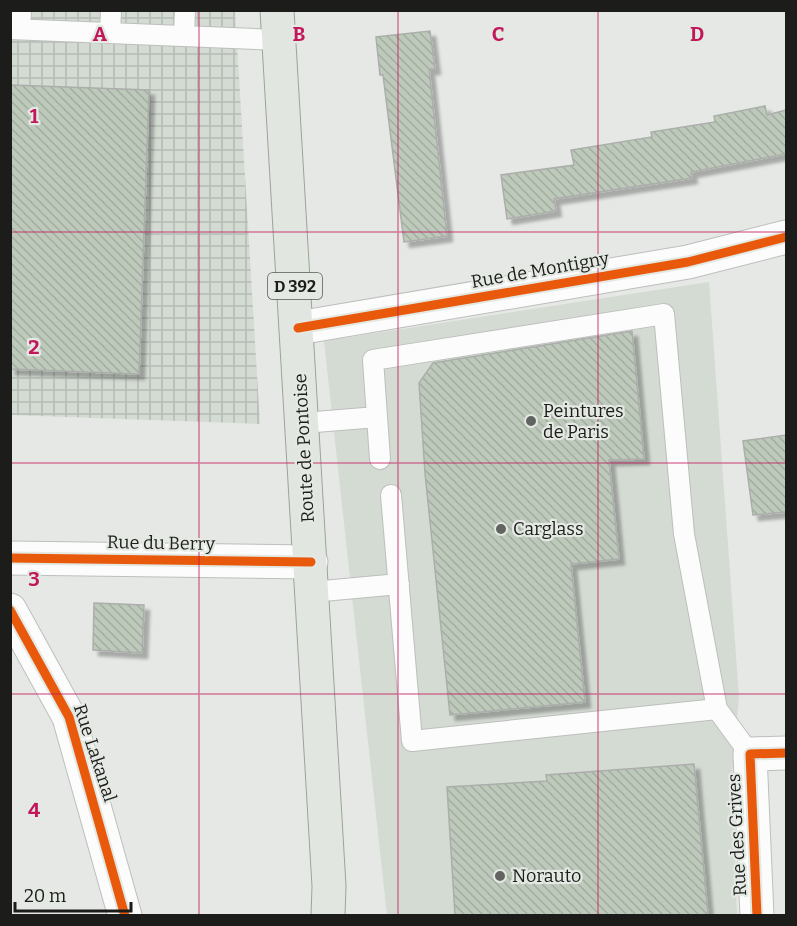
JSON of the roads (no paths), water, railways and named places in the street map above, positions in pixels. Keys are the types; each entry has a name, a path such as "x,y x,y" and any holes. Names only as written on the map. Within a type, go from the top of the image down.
{"main road":[{"name":"Route de Pontoise","path":"278,25 331,906"}],"street":[{"name":"Rue de Montigny","path":"298,328 688,262 786,237"},
{"name":"Rue du Berry","path":"10,558 311,577"},
{"name":"Rue Lakanal","path":"10,610 69,717 125,915"},
{"name":"Rue des Grives","path":"757,915 750,754 786,753"}],"lane":[{"path":"110,33 111,10"},
{"path":"184,36 185,10"},
{"path":"17,23 110,33 184,36 278,25"},
{"path":"380,459 373,360 664,314 684,534 717,709 750,754"},
{"path":"303,423 378,417"},
{"path":"391,495 412,741 717,709"},
{"path":"311,577 399,584"}],"place":[{"name":"Peintures de Paris","path":"531,421"},
{"name":"Carglass","path":"501,529"},
{"name":"Norauto","path":"500,876"}]}
